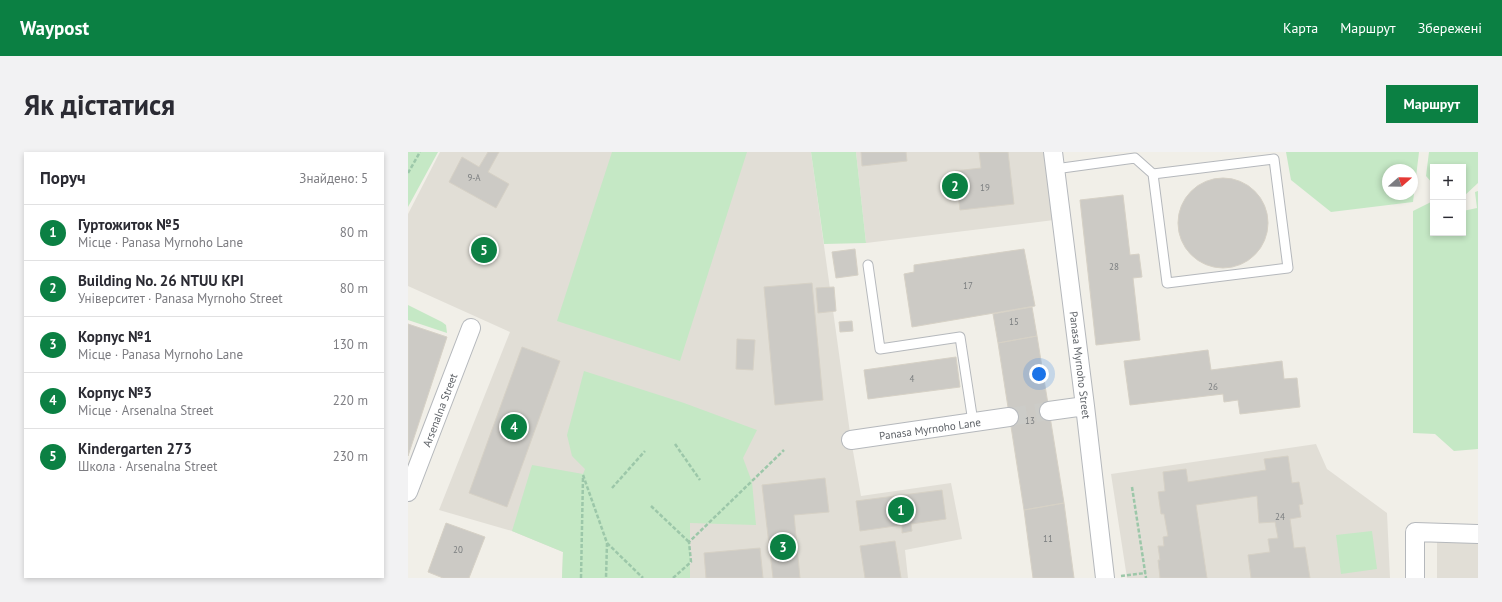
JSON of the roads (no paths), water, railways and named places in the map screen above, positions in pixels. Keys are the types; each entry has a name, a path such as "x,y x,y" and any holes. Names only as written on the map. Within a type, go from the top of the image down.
{"street":[{"name":"Panasa Myrnoho Street","path":"1054,160 1085,406 1112,577"},
{"name":"Arsenalna Street","path":"408,492 471,328"},
{"path":"1049,411 1085,406"},
{"name":"Panasa Myrnoho Lane","path":"851,440 1009,417"},
{"path":"1415,578 1415,532 1478,534"}],"lane":[{"path":"1054,160 1135,158 1153,174 1166,283 1288,268 1274,159 1153,174"},
{"path":"868,265 880,349 960,337 973,422"}],"tunnel":[{"path":"1009,417 1049,411"}],"place":[{"name":"Building No. 26 NTUU KPI","path":"955,186"},
{"name":"Kindergarten 273","path":"484,250"},
{"name":"Корпус №3","path":"514,427"},
{"name":"Гуртожиток №5","path":"901,510"},
{"name":"Корпус №1","path":"783,547"}]}
